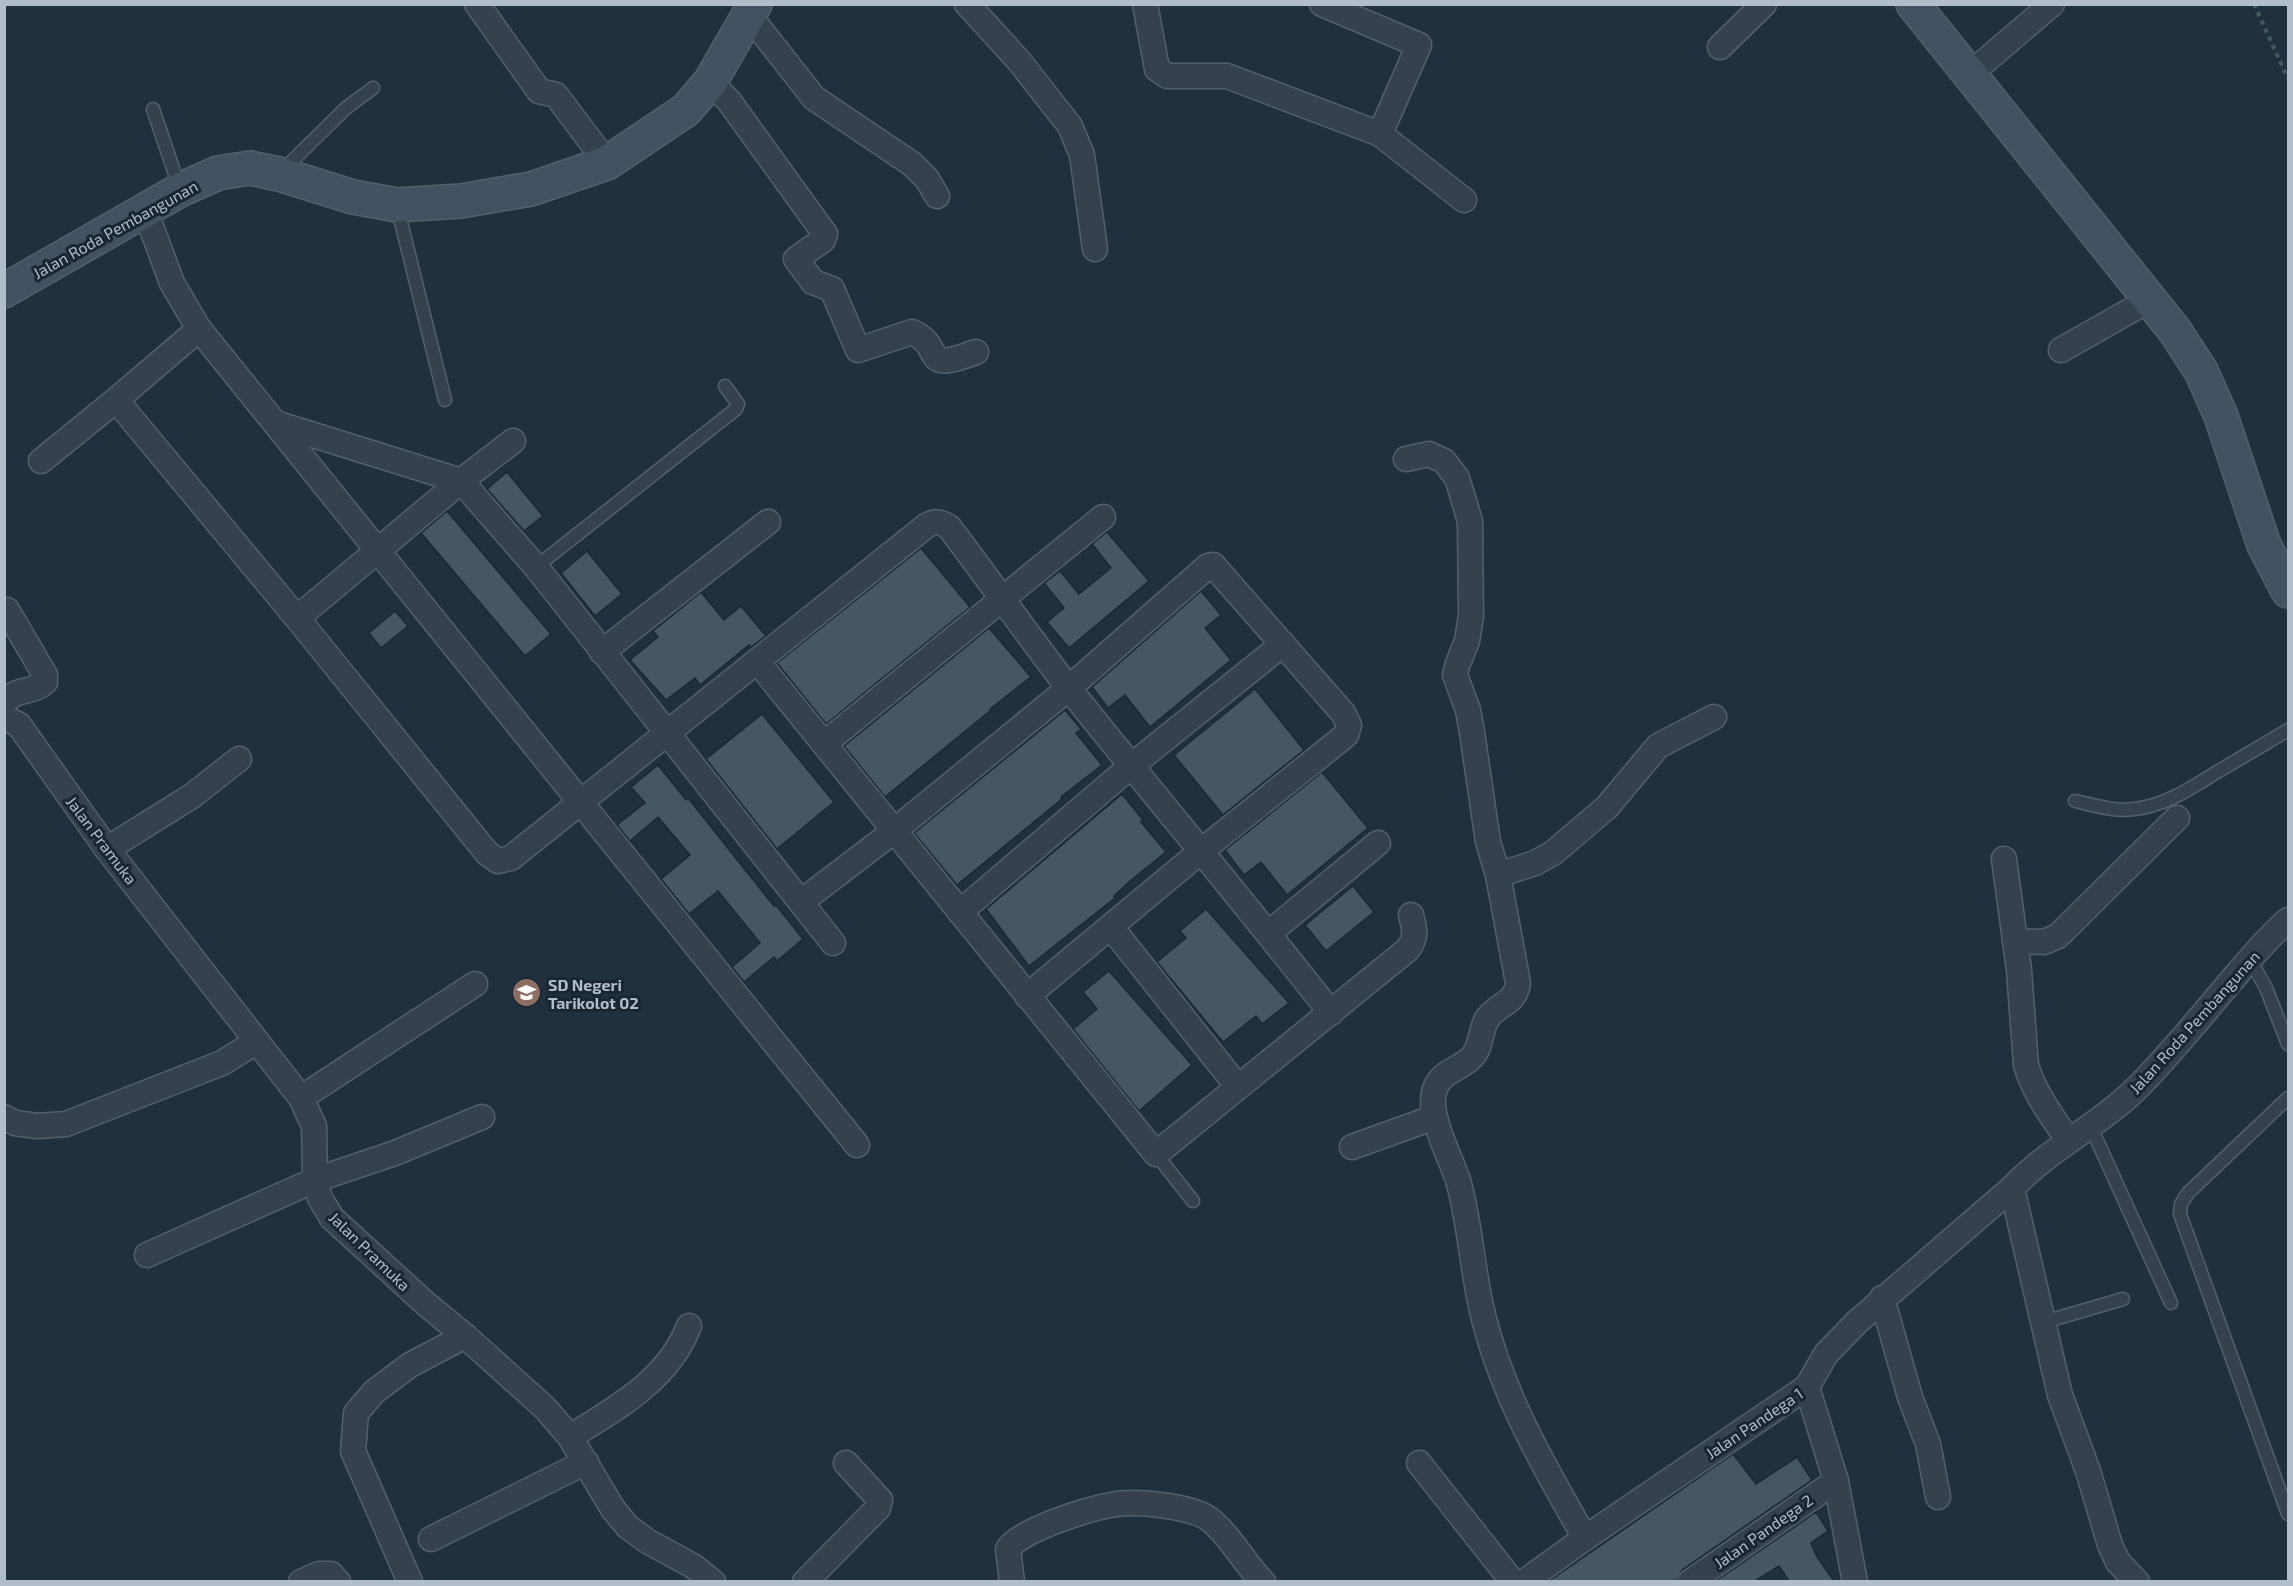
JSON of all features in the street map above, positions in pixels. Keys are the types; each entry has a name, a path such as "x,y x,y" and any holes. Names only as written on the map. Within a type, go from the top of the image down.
{"street":[{"path":"477,4 539,92 556,95 607,163"},
{"path":"967,4 1019,62 1070,126 1082,155 1095,249"},
{"path":"1145,4 1157,69 1167,76 1227,76 1380,134 1464,200"},
{"path":"1322,4 1419,45 1380,134"},
{"path":"1720,47 1764,4"},
{"path":"1913,4 2175,331 2201,371 2221,416 2264,545 2289,591"},
{"path":"1970,74 2052,4"},
{"path":"752,10 814,98 912,164 927,179 937,196"},
{"name":"Jalan Roda Pembangunan","path":"4,291 180,190 218,173 250,168 279,174 353,197 397,205 461,201 531,189 607,163 686,110 710,82 752,10"},
{"path":"710,82 729,101 825,234 823,240 797,256 796,260 813,282 832,289 858,350 912,332 940,362 955,360 976,352"},
{"path":"145,210 172,283 199,329 857,1145"},
{"path":"2061,350 2150,300"},
{"path":"41,460 199,329"},
{"path":"116,400 297,618 487,853 498,861 511,858 934,522 942,522 949,527 1069,688 1200,852 1269,933 1331,1013"},
{"path":"275,423 462,481 536,567 833,943"},
{"path":"297,618 513,441"},
{"path":"1406,459 1429,454 1444,461 1457,478 1470,521 1471,616 1467,640 1455,675 1468,710 1488,842 1498,875 1518,983 1514,997 1488,1017 1472,1058 1441,1078 1432,1101 1435,1117 1457,1180 1467,1219 1484,1318 1506,1387 1539,1458 1585,1538"},
{"path":"825,743 1103,517"},
{"path":"603,652 768,522"},
{"path":"801,902 894,831 1069,688 1208,566 1216,567 1343,713 1349,724 1346,735 1200,852 1027,996"},
{"path":"4,703 9,696 19,691 39,688 45,682 45,675 7,610"},
{"path":"960,912 1131,766 1283,644"},
{"path":"757,661 1156,1154 1407,950 1415,935 1411,915"},
{"name":"Jalan Pramuka","path":"4,717 19,725 107,849 301,1098 314,1126 315,1180 320,1198 332,1218 545,1408 570,1437 613,1509 627,1527 646,1541 693,1566 713,1581"},
{"path":"1498,875 1535,863 1553,853 1607,807 1658,746 1714,717"},
{"path":"107,849 192,796 239,759"},
{"path":"2015,941 2044,942 2058,936 2177,818"},
{"path":"1269,933 1378,843"},
{"path":"2004,859 2015,941 2026,1065 2030,1080 2068,1140"},
{"name":"Jalan Roda Pembangunan","path":"2012,1188 2028,1172 2139,1086 2250,959 2289,920"},
{"path":"1111,927 1238,1087"},
{"path":"301,1098 474,984"},
{"path":"4,1117 15,1123 37,1126 66,1124 222,1063 256,1042"},
{"path":"147,1256 315,1180 395,1153 482,1117"},
{"path":"1352,1146 1435,1117"},
{"path":"2012,1188 2060,1395 2088,1472 2110,1545 2118,1562 2137,1581"},
{"name":"Jalan Pandega 1","path":"1524,1581 1807,1387 1826,1354 1882,1298 2012,1188"},
{"path":"1882,1298 1910,1397 1928,1444 1938,1497"},
{"path":"570,1437 630,1400 666,1366 690,1326"},
{"path":"410,1581 353,1451 356,1413 374,1392 410,1365 465,1336"},
{"path":"1807,1387 1836,1481 1855,1581"},
{"path":"430,1539 586,1462"},
{"path":"805,1581 878,1508 880,1500 876,1493 846,1463"},
{"path":"1419,1463 1513,1581"},
{"name":"Jalan Pandega 2","path":"1690,1581 1836,1481"},
{"path":"1012,1581 1008,1549 1028,1532 1112,1504 1133,1503 1191,1510 1209,1519 1263,1581"},
{"path":"301,1581 319,1574 331,1574 338,1581"}],"lane":[{"path":"279,174 346,108 373,88"},
{"path":"153,109 180,190"},
{"path":"397,205 445,400"},
{"path":"536,567 736,409 738,404 725,386"},
{"path":"2075,801 2106,808 2132,810 2152,806 2189,789 2289,730"},
{"path":"2250,959 2266,988 2289,1044"},
{"path":"2289,1098 2188,1193 2181,1204 2180,1214 2289,1514"},
{"path":"2090,1125 2171,1303"},
{"path":"1156,1154 1193,1201"},
{"path":"2044,1322 2123,1299"}],"path":[{"path":"2254,4 2289,79"}],"building":[{"path":"507,472 543,516 524,531 487,489"},
{"path":"447,511 551,634 525,656 421,533"},
{"path":"1107,532 1149,581 1069,648 1047,622 1064,608 1044,583 1060,571 1079,594 1111,568 1092,544"},
{"path":"921,548 970,607 826,724 777,663"},
{"path":"587,551 622,594 595,616 561,573"},
{"path":"1201,591 1221,615 1205,628 1231,660 1150,727 1125,695 1108,708 1092,687"},
{"path":"701,592 724,620 741,606 766,636 751,647 749,645 700,685 695,678 666,700 630,660 658,637 653,631"},
{"path":"395,611 408,626 381,648 369,633"},
{"path":"989,628 1031,677 885,797 844,746"},
{"path":"1255,689 1304,750 1223,815 1174,755"},
{"path":"1065,710 1081,729 1076,733 1102,765 957,885 914,833"},
{"path":"762,714 834,802 777,849 706,759"},
{"path":"658,765 686,800 688,798 803,939 777,961 774,957 744,982 732,967 760,943 718,891 689,914 661,879 690,855 658,817 630,841 617,825 645,803 631,787"},
{"path":"1322,772 1368,828 1287,895 1261,862 1244,875 1225,850"},
{"path":"1122,794 1166,852 1130,881 1114,896 1115,898 1029,966 986,909"},
{"path":"1353,886 1374,912 1326,951 1305,925"},
{"path":"1206,909 1289,1003 1262,1024 1256,1016 1223,1042 1157,962 1186,938 1180,931"},
{"path":"1109,971 1192,1065 1139,1111 1073,1029 1097,1009 1083,992"},
{"path":"1733,1454 1756,1484 1797,1457 1812,1480 1682,1570 1676,1581 1549,1581"},
{"path":"1816,1512 1828,1531 1811,1543 1817,1557 1834,1581 1789,1581 1779,1566 1755,1581 1716,1581"}],"place":[{"name":"SD Negeri Tarikolot 02","path":"527,993"}]}
